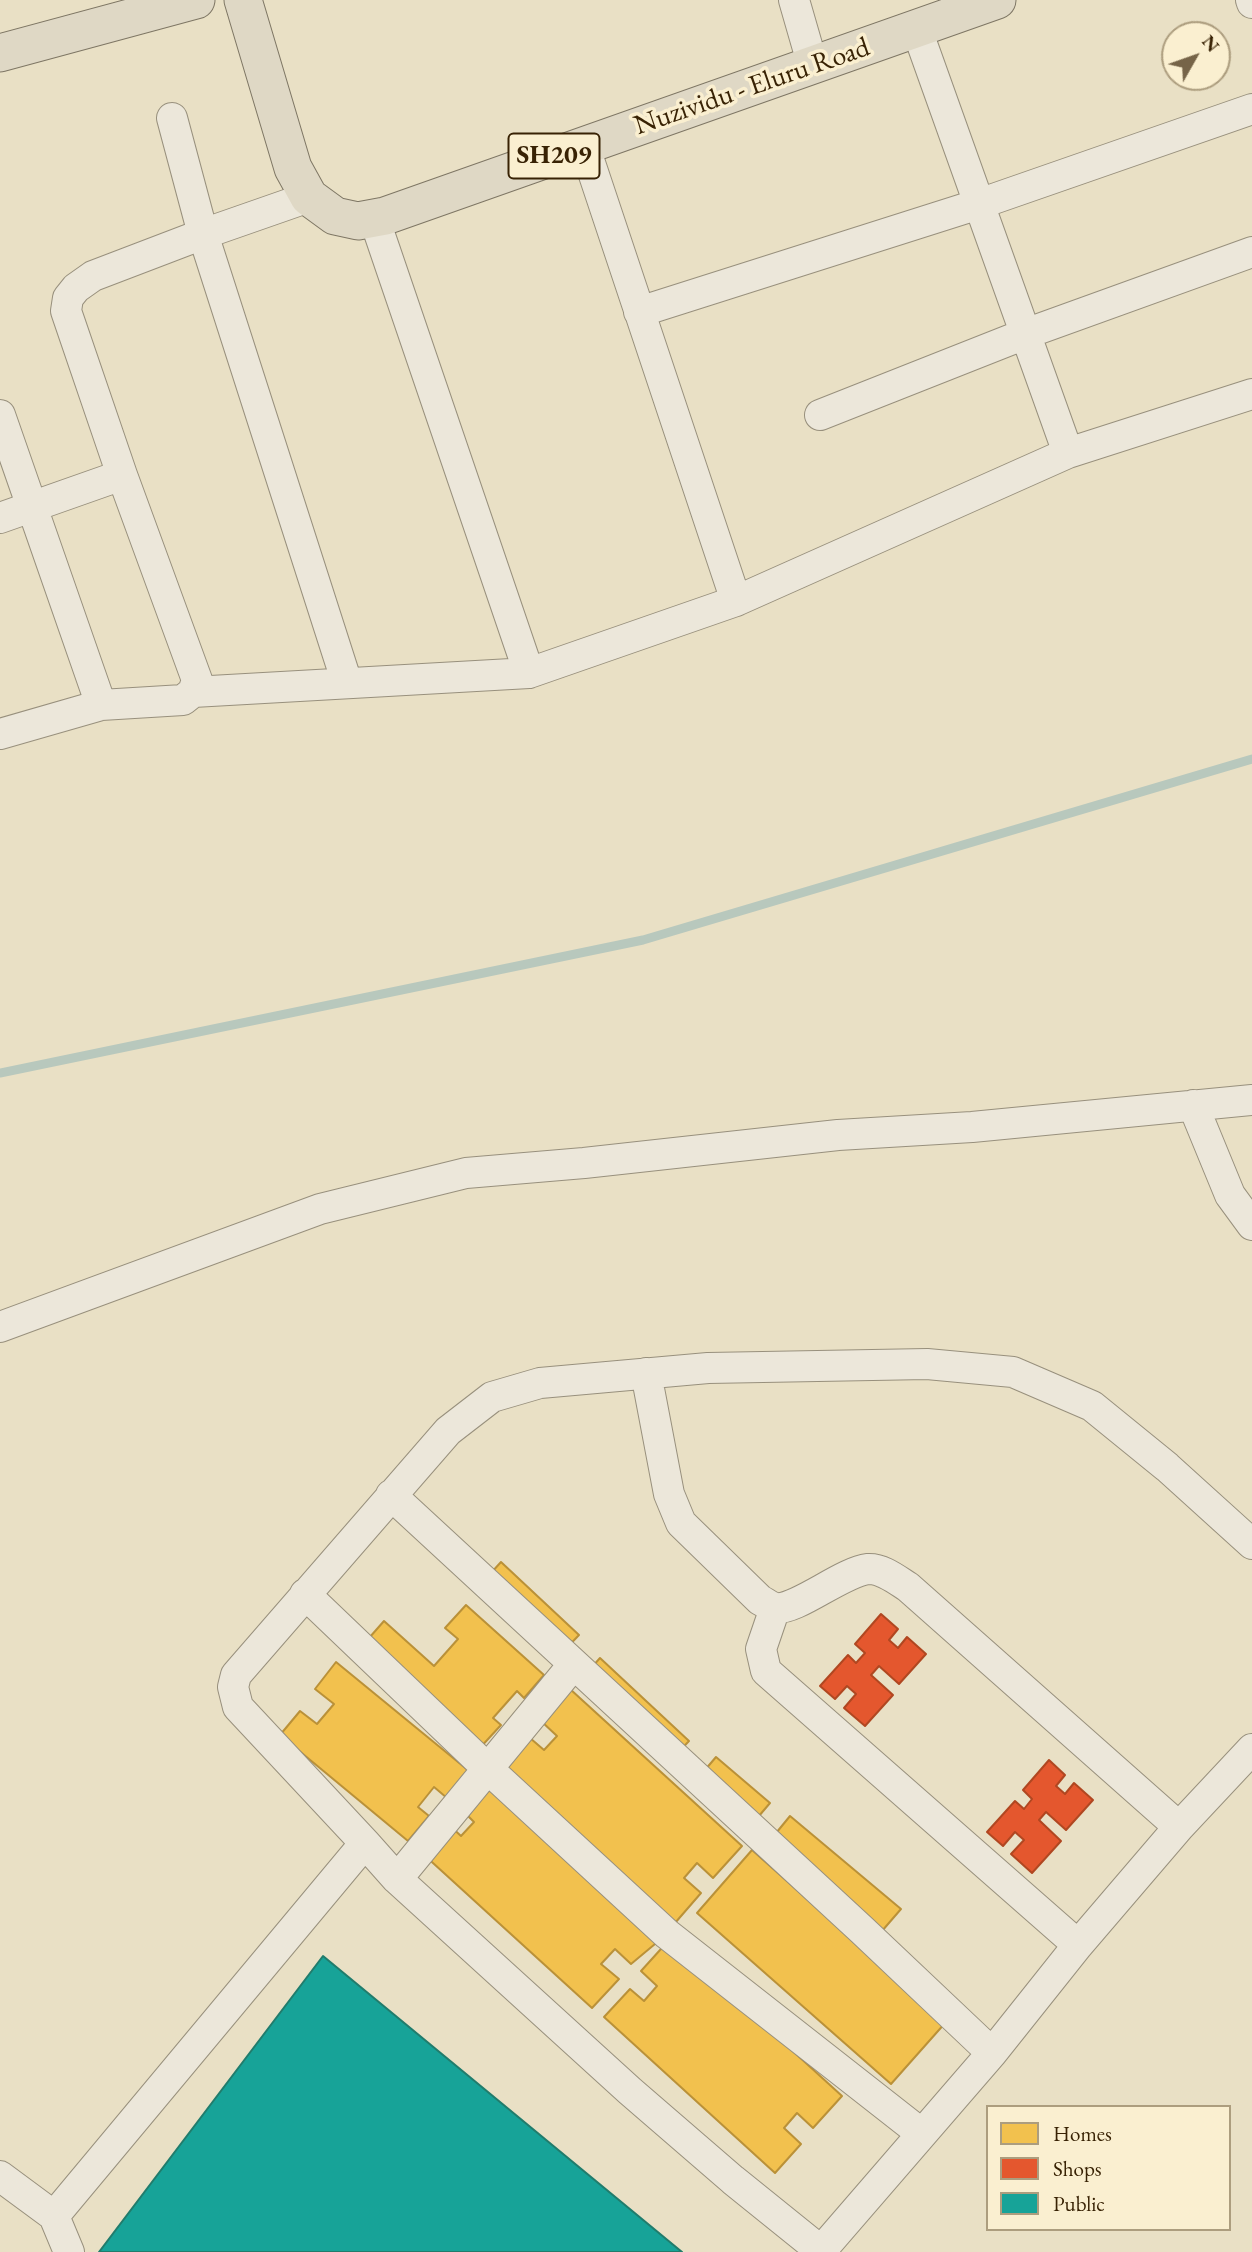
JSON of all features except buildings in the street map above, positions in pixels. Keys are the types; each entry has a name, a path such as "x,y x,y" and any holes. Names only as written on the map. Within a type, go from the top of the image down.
{"main road":[{"path":"0,53 196,0"},
{"name":"Nuzividu - Eluru Road","path":"243,0 293,168 309,197 335,216 358,220 385,216 997,0"}],"street":[{"path":"794,0 813,66"},
{"path":"917,30 1068,453"},
{"path":"639,312 979,204 1252,109"},
{"path":"172,118 203,234 346,683"},
{"path":"584,145 736,601"},
{"path":"0,734 100,705 183,700 193,692 197,680 66,311 68,298 76,288 93,276 309,197"},
{"path":"374,218 529,673"},
{"path":"820,415 1026,334 1252,252"},
{"path":"193,692 529,673 736,601 1068,453 1252,394"},
{"path":"0,415 100,705"},
{"path":"0,518 122,475"},
{"path":"0,1327 320,1209 466,1173 838,1135 972,1127 1252,1100"},
{"path":"1193,1105 1230,1195 1252,1225"},
{"path":"1252,1544 1167,1467 1092,1406 1013,1372 927,1364 708,1368 540,1383 492,1396 448,1431 236,1675 233,1687 239,1707 397,1879 630,2091 821,2252 992,2053 1078,1945 1179,1827 1252,1749"},
{"path":"646,1373 669,1494 681,1523 760,1600 775,1608 790,1605 843,1578 868,1569 887,1574 908,1587 1179,1827"},
{"path":"391,1496 992,2053"},
{"path":"305,1594 486,1768 667,1934 922,2134"},
{"path":"775,1608 761,1648 766,1671 1078,1945"},
{"path":"397,1879 573,1665"},
{"path":"54,2216 365,1843"},
{"path":"0,2176 54,2216 69,2252"}],"waterway":[{"path":"0,1073 643,940 1252,759"}]}
